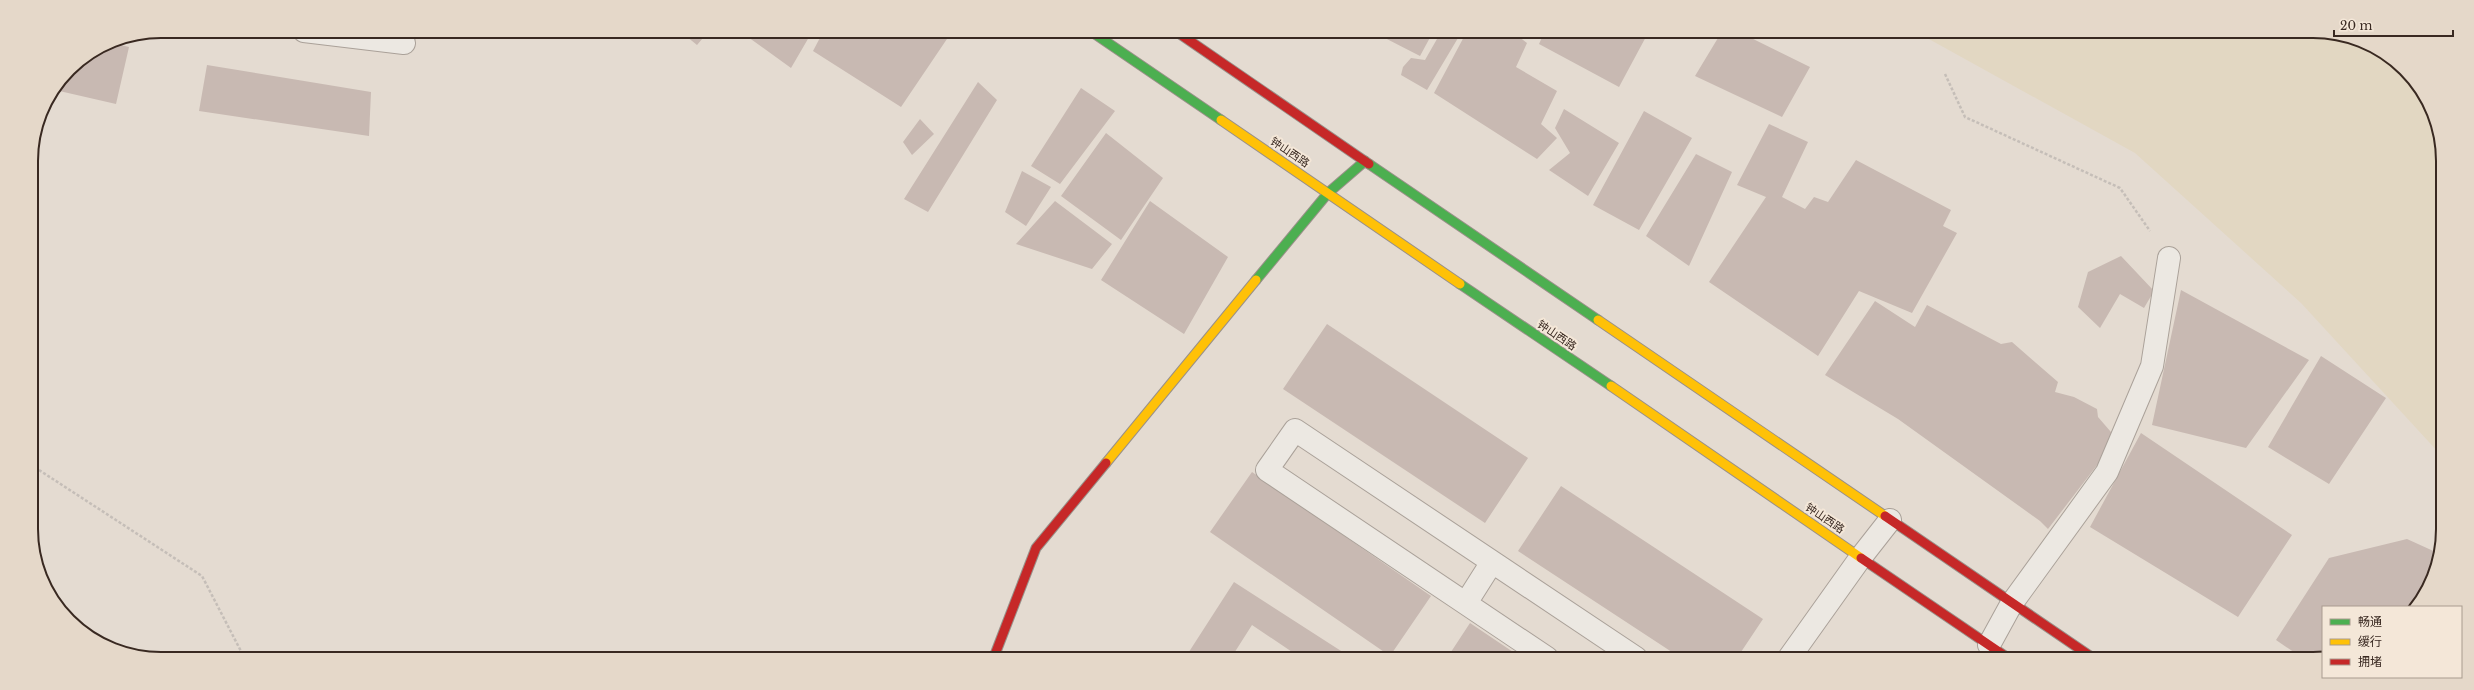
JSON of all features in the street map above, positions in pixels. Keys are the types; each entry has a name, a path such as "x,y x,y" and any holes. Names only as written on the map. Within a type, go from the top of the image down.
{"main road":[{"name":"钟山西路","path":"1101,38 1999,652"},
{"path":"1186,38 2084,652"},
{"path":"996,652 1036,548 1328,193 1365,161"}],"street":[{"path":"362,38 404,43"},
{"path":"1989,645 2012,603 2107,472 2152,366 2169,258"},
{"path":"1538,652 1267,470 1295,430 1627,652"},
{"path":"1793,652 1860,557 1890,520"},
{"path":"1466,604 1492,562"}],"path":[{"path":"1945,74 1965,117 2120,188 2169,258"},
{"path":"38,469 202,576 241,652"}],"shaded area":[{"path":"1927,38 2329,39 2360,47 2375,54 2400,74 2406,80 2423,106 2434,137 2436,153 2436,450 2301,303 2135,153"}],"building":[{"path":"688,38 703,38 697,45"},
{"path":"749,38 808,38 791,68"},
{"path":"820,38 948,38 901,107 813,51"},
{"path":"1385,38 1430,38 1420,56"},
{"path":"1438,38 1458,38 1427,90 1401,75 1403,67 1411,58 1425,60"},
{"path":"1463,38 1520,38 1527,43 1516,67 1557,91 1541,124 1557,138 1537,159 1434,93"},
{"path":"1542,38 1645,38 1619,87 1539,44"},
{"path":"1718,38 1751,38 1810,67 1782,117 1695,76"},
{"path":"120,45 129,47 116,104 60,91 80,68 99,54"},
{"path":"207,65 371,92 369,136 199,111"},
{"path":"978,82 997,100 928,212 904,199"},
{"path":"1081,88 1115,111 1060,184 1031,166"},
{"path":"1564,109 1619,143 1588,196 1549,170 1570,153 1555,128"},
{"path":"1644,111 1692,138 1639,230 1593,205"},
{"path":"920,119 934,134 912,155 903,142"},
{"path":"1769,124 1808,142 1782,197 1805,209 1814,197 1828,202 1856,160 1951,210 1943,226 1957,233 1912,313 1859,291 1818,356 1709,282 1766,197 1737,185"},
{"path":"1106,133 1163,178 1121,240 1061,196"},
{"path":"1696,154 1732,172 1689,266 1646,236"},
{"path":"1022,171 1051,187 1026,226 1005,212"},
{"path":"1055,201 1112,244 1092,269 1016,244"},
{"path":"1150,201 1228,257 1184,334 1101,280"},
{"path":"2121,256 2154,291 2144,308 2120,294 2100,328 2078,307 2088,272"},
{"path":"2181,290 2309,360 2246,448 2152,425"},
{"path":"1875,301 1915,327 1927,305 2001,344 2012,342 2058,382 2055,392 2074,397 2097,409 2098,417 2117,439 2048,529 2040,521 1898,419 1825,375"},
{"path":"1327,324 1528,458 1485,523 1283,389"},
{"path":"2321,356 2386,398 2329,484 2268,447"},
{"path":"2141,433 2292,535 2238,617 2090,527"},
{"path":"1252,472 1431,596 1393,652 1384,652 1210,532"},
{"path":"1561,486 1763,619 1741,652 1672,652 1518,551"},
{"path":"2407,539 2434,551 2427,576 2420,591 2409,606 2322,606 2322,652 2294,652 2276,640 2329,558"},
{"path":"1234,582 1343,652 1292,652 1252,625 1235,652 1189,652"},
{"path":"1470,623 1513,652 1451,652"}],"traffic: fast":[{"path":"1101,38 1221,120"},
{"path":"1256,280 1328,193 1365,161"},
{"path":"1369,164 1598,320"},
{"path":"1460,284 1611,386"}],"traffic: slow":[{"path":"1221,120 1460,284"},
{"path":"1106,463 1256,280"},
{"path":"1598,320 1885,516"},
{"path":"1611,386 1861,558"}],"traffic: jam":[{"path":"1186,38 1369,164"},
{"path":"996,652 1036,548 1106,463"},
{"path":"1885,516 2084,652"},
{"path":"1861,558 1999,652"}]}
